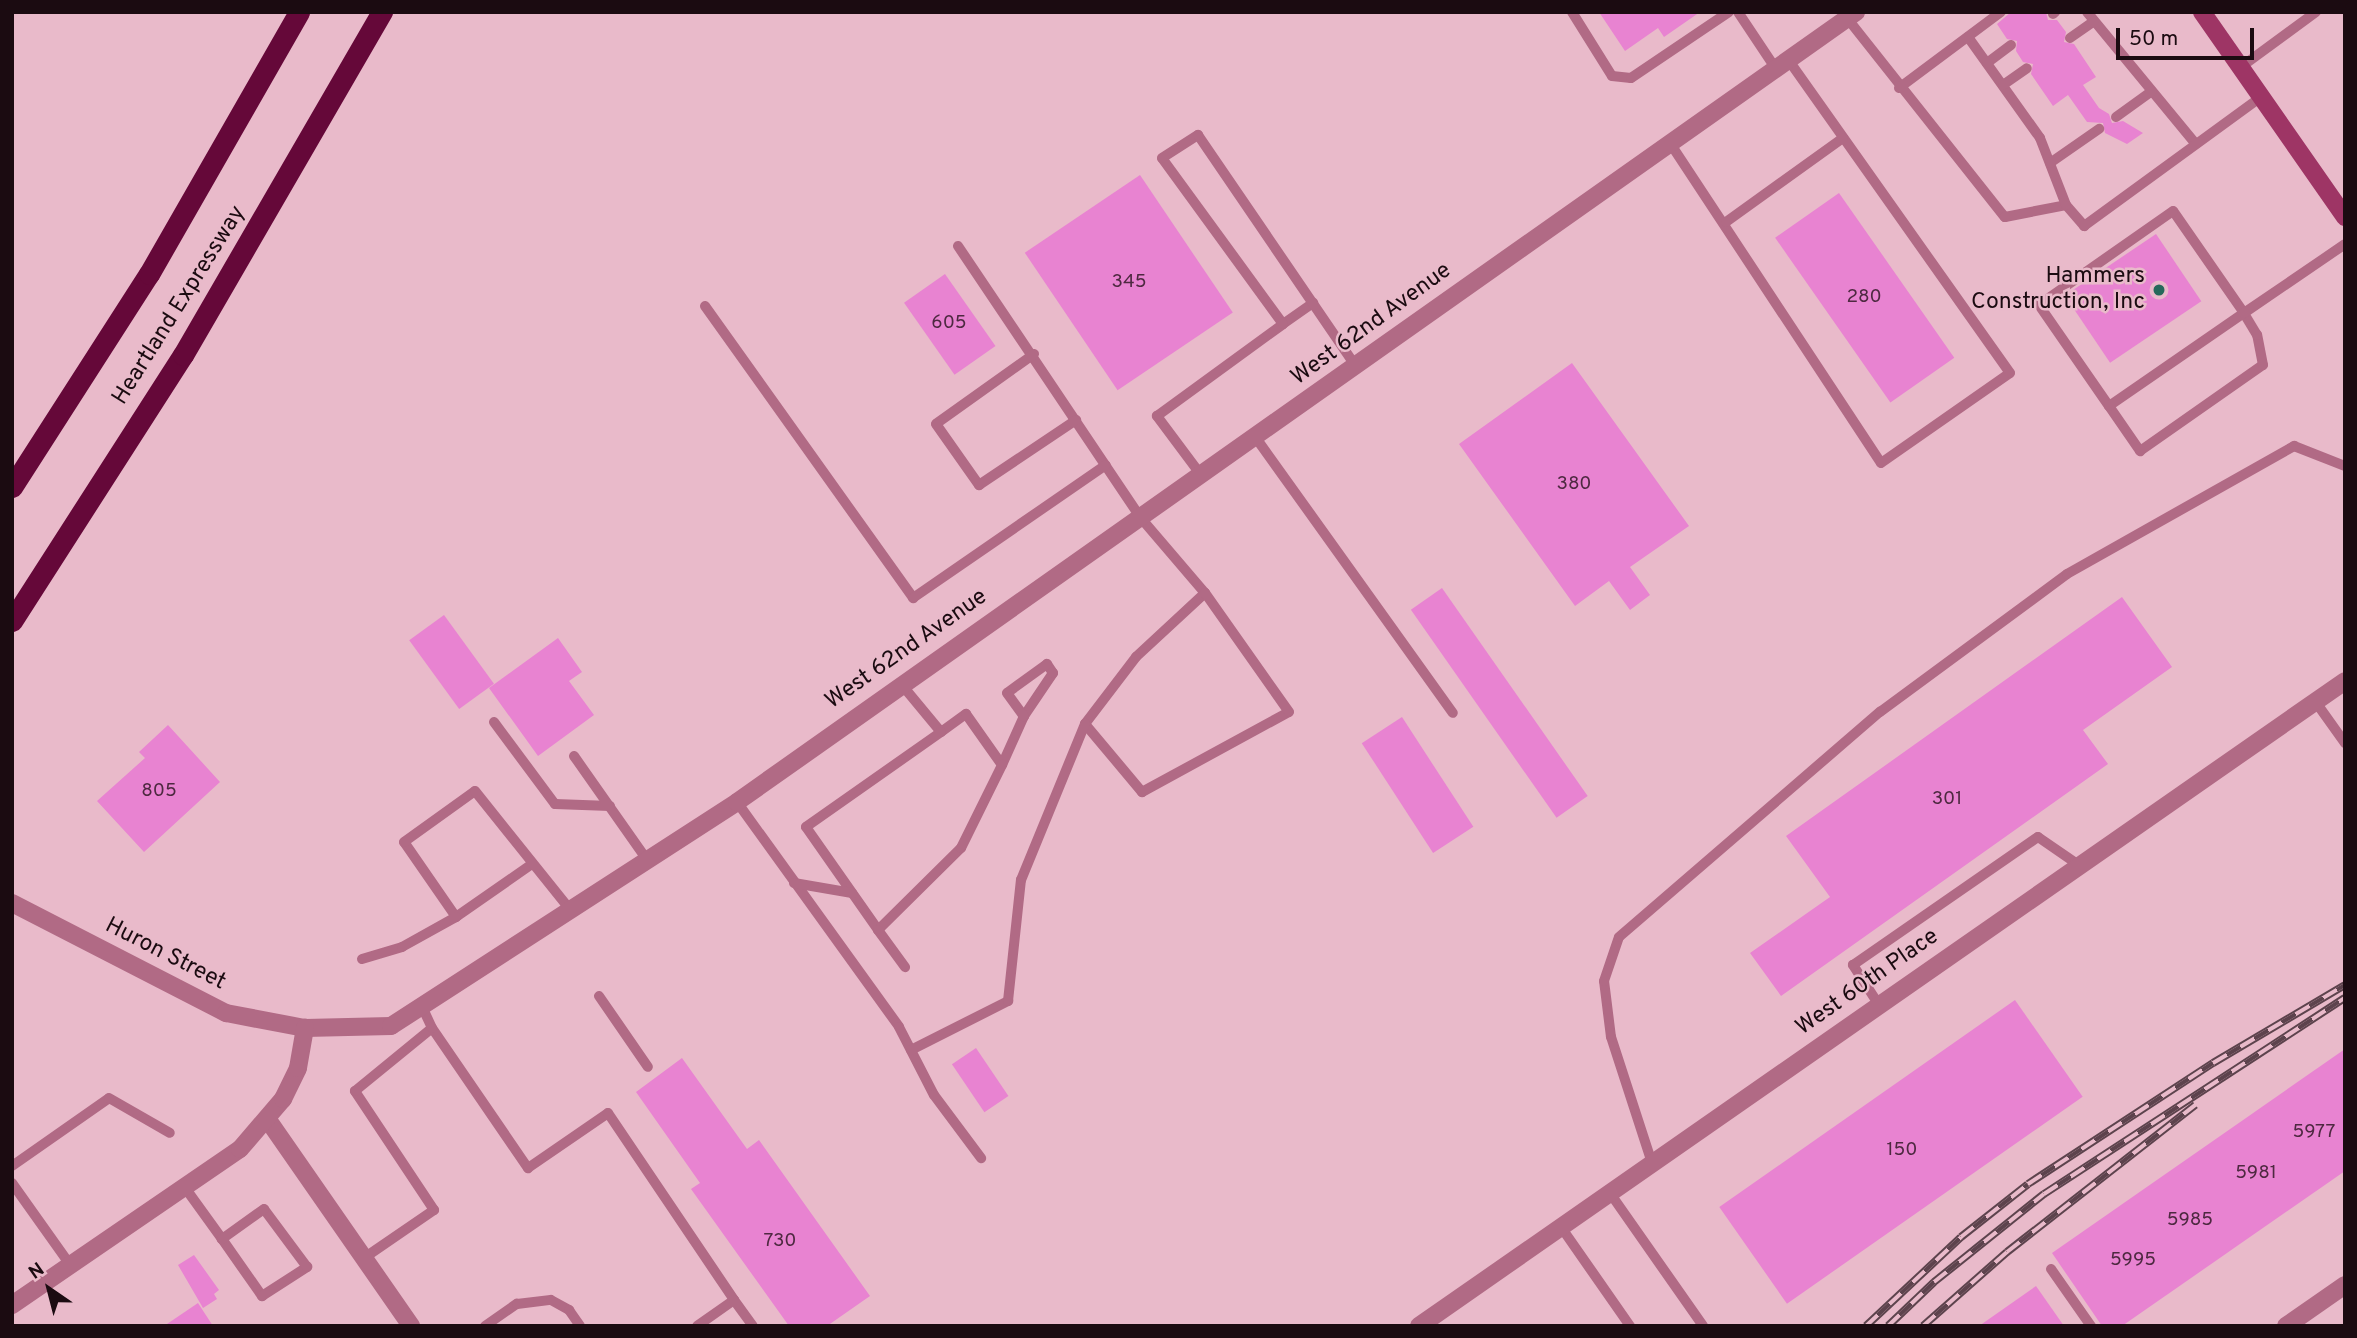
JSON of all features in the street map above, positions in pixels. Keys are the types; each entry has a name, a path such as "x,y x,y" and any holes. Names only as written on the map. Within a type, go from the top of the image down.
{"highway":[{"name":"Heartland Expressway","path":"12,488 149,274 299,12"},
{"name":"Heartland Expressway","path":"12,621 196,332 382,12"}],"main road":[{"path":"2202,12 2345,217"}],"street":[{"name":"West 62nd Avenue","path":"305,1028 391,1026 423,1009 572,912 737,802 1852,15"},
{"name":"West 60th Place","path":"1419,1326 2345,681"},
{"name":"Huron Street","path":"12,902 196,1000 258,1021 305,1028"},
{"path":"12,1305 186,1189 240,1149 268,1119 298,1068 305,1028"},
{"path":"268,1119 411,1326"},
{"path":"2286,1326 2345,1285"}],"lane":[{"path":"1572,12 1612,76 1631,78 1729,12"},
{"path":"1670,143 1726,222 1881,463 2010,373 1843,138 1738,12"},
{"path":"1899,88 2001,12"},
{"path":"2241,67 2316,12"},
{"path":"1852,15 1899,88 2005,217 2066,205"},
{"path":"2070,38 2090,16 2196,144"},
{"path":"1968,37 2040,138 2066,205 2084,226 2262,97"},
{"path":"1987,63 2011,45"},
{"path":"2003,85 2027,68"},
{"path":"2116,117 2152,91"},
{"path":"2050,163 2099,129"},
{"path":"1283,324 1162,158 1198,135 1356,367"},
{"path":"1726,222 1843,138"},
{"path":"2173,211 2258,335 2263,365 2140,451 2109,406 2039,305 2173,211"},
{"path":"2109,406 2345,244"},
{"path":"958,246 1034,354 1140,517 1205,593 1289,712 1142,792 1085,724"},
{"path":"1201,475 1157,416 1312,303"},
{"path":"705,306 913,598 1106,465"},
{"path":"1034,354 936,424 979,485 1076,420"},
{"path":"1256,438 1453,713"},
{"path":"1652,1163 1611,1037 1604,981 1619,937 1880,712 2067,574 2294,446 2345,466"},
{"path":"911,1051 1008,1001 1021,880 1085,724 1136,657 1205,593"},
{"path":"878,930 961,848 1024,716 1053,673 1047,664 1007,693 1024,716"},
{"path":"902,685 941,732"},
{"path":"2315,701 2345,743"},
{"path":"905,967 806,827 966,714 1002,765"},
{"path":"494,722 555,804 610,806"},
{"path":"574,756 647,860"},
{"path":"456,917 404,842 475,791 572,912"},
{"path":"737,802 899,1027 934,1095 981,1158"},
{"path":"1879,1005 1853,965 1864,957 2038,837 2080,866"},
{"path":"362,960 402,947 456,917 532,864"},
{"path":"794,883 852,893"},
{"path":"599,996 648,1067"},
{"path":"423,1009 432,1028 528,1168 608,1113 753,1326"},
{"path":"364,1258 434,1210 355,1091 432,1028"},
{"path":"12,1166 109,1098 170,1133"},
{"path":"12,1183 71,1266"},
{"path":"186,1189 262,1296 307,1267 264,1209 222,1239"},
{"path":"1610,1193 1703,1326"},
{"path":"1561,1227 1630,1326"},
{"path":"2051,1269 2091,1326"},
{"path":"485,1326 517,1304 551,1300 569,1310 580,1326"},
{"path":"698,1326 734,1300"}],"building":[{"path":"1599,12 1700,12 1664,37 1658,28 1625,51"},
{"path":"2011,12 2046,12 2048,20 2057,20 2066,32 2064,42 2074,44 2096,77 2083,85 2099,108 2109,114 2112,123 2123,121 2143,133 2127,144 2105,133 2103,123 2087,122 2068,95 2053,106 2031,74 2033,64 2023,62 2016,51 2017,41 2007,39 1997,24"},
{"path":"1140,175 1233,313 1118,390 1025,253"},
{"path":"1839,193 1954,358 1890,402 1775,238"},
{"path":"2156,234 2201,301 2110,363 2065,296"},
{"path":"945,274 995,346 955,375 904,303"},
{"path":"1572,363 1689,526 1630,567 1650,595 1630,610 1609,581 1575,606 1459,444"},
{"path":"1442,588 1588,796 1557,818 1411,610"},
{"path":"2122,597 2172,667 2083,730 2108,764 1781,996 1750,953 1830,897 1786,836"},
{"path":"444,615 494,684 459,709 409,640"},
{"path":"558,638 582,672 569,681 594,715 538,756 489,688"},
{"path":"1402,717 1473,827 1433,853 1362,743"},
{"path":"168,725 220,782 144,852 97,801 145,758 139,752"},
{"path":"2015,1000 2083,1097 1787,1304 1719,1207"},
{"path":"976,1048 1008,1096 984,1112 952,1064"},
{"path":"2345,1049 2345,1171 2122,1326 2102,1326 2052,1253"},
{"path":"682,1058 747,1149 759,1140 870,1296 827,1326 789,1326 691,1189 700,1183 636,1092"},
{"path":"194,1255 219,1290 214,1294 217,1299 203,1308 178,1265"},
{"path":"2036,1286 2064,1326 1979,1326"},
{"path":"198,1303 213,1326 164,1326"}],"railway":[{"path":"1866,1326 1961,1237 2028,1184 2213,1063 2345,985"},
{"path":"1888,1326 1934,1282 2044,1194 2345,998"},
{"path":"1923,1326 2007,1252 2195,1105"}],"place":[{"name":"Hammers Construction, Inc","path":"2159,290"}]}
